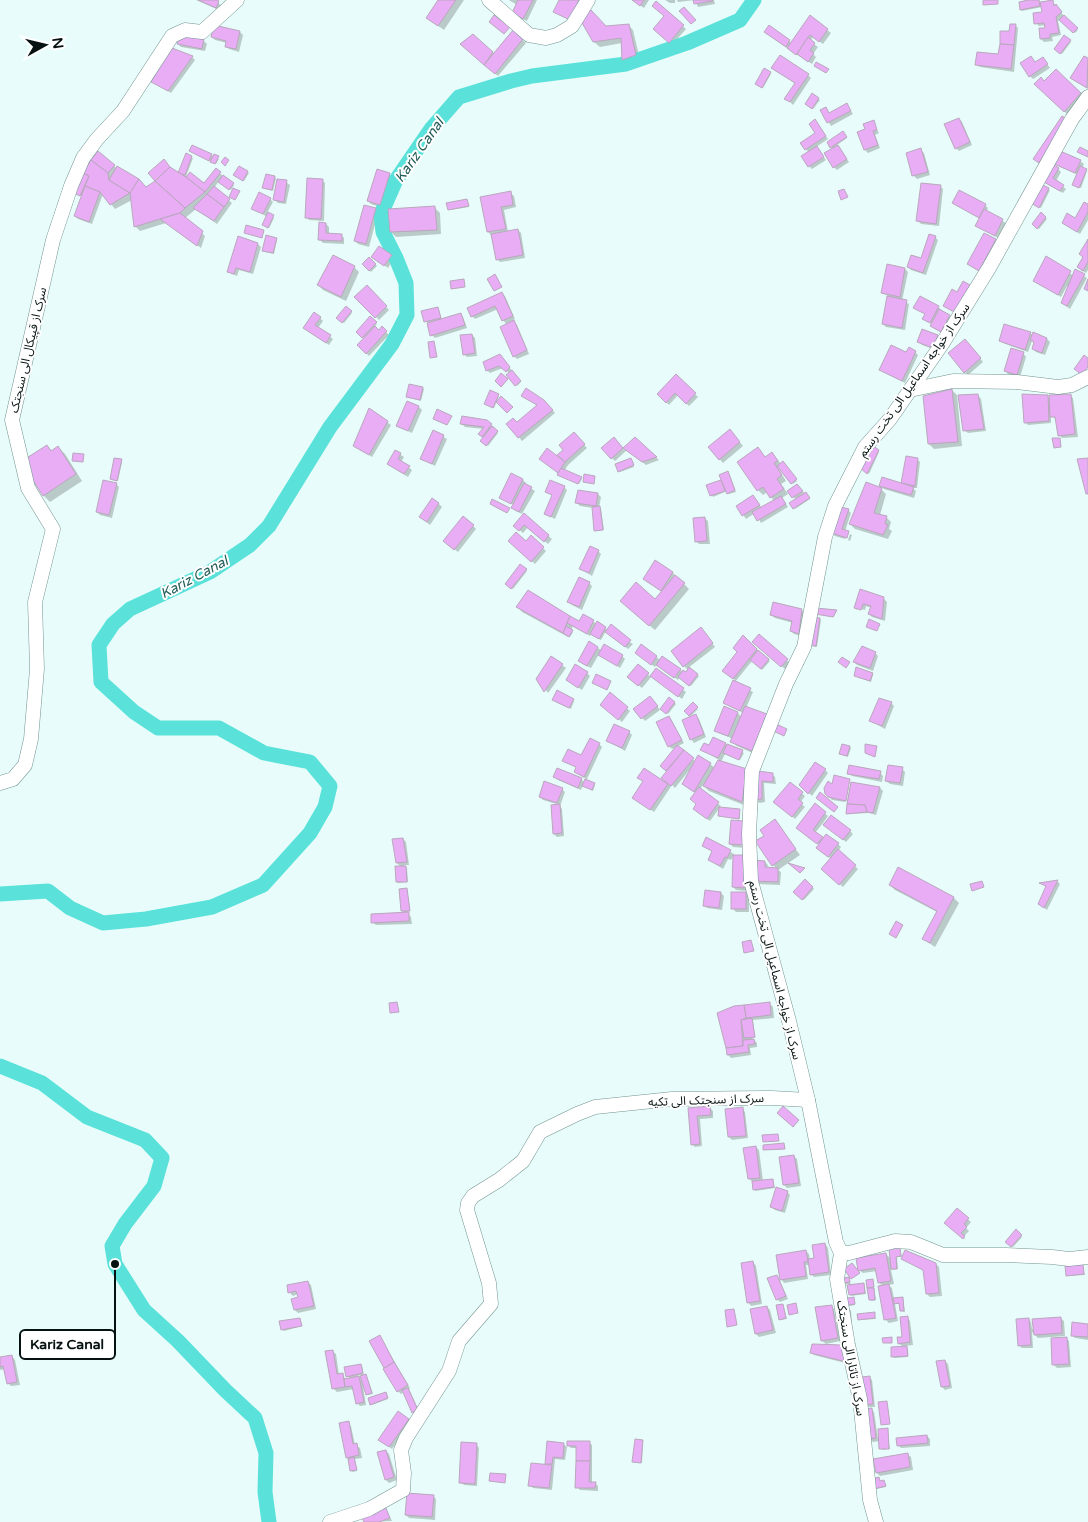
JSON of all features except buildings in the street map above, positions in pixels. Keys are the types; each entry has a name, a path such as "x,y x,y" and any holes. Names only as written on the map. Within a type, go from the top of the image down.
{"street":[{"name":"سرک از قپیکال الی سنجتک","path":"0,783 14,779 25,765 31,739 37,669 35,602 52,529 28,488 12,420 53,240 71,186 83,158 97,139 123,111 172,36 185,30 202,32 237,0"},
{"path":"489,0 529,35 546,38 557,35 572,26 588,0"},
{"name":"سرک از خواجه اسماعیل الی تخت رستم","path":"841,1253 830,1218 808,1100 789,1020 751,881 749,834 752,771 786,684 804,647 825,537 836,506 866,447 890,419 942,344 989,268 1072,119 1088,97"},
{"path":"910,390 953,382 1017,382 1058,387 1072,385 1088,377"},
{"name":"سرک از سنجتک الی تکیه","path":"330,1522 369,1509 403,1490 404,1473 401,1450 406,1438 449,1371 459,1341 491,1304 489,1283 467,1210 468,1203 473,1196 499,1180 523,1161 540,1132 595,1107 672,1099 772,1098 808,1100"},
{"path":"841,1253 849,1253 895,1241 911,1242 943,1255 1052,1256 1068,1259 1088,1257"},
{"name":"سرک از تاتارا الی سنجتک","path":"841,1253 838,1279 848,1345 860,1399 870,1500 876,1522"}],"waterway":[{"name":"Kariz Canal","path":"0,894 48,891 70,908 103,923 146,919 212,907 263,885 310,833 325,807 330,786 310,762 264,753 219,728 158,728 134,712 101,682 99,645 113,624 130,609 210,572 250,545 269,526 330,427 392,344 407,315 406,283 383,232 381,214 396,180 431,129 459,97 532,76 626,64 687,43 740,20 754,0"},
{"name":"Kariz Canal","path":"0,1066 42,1083 87,1117 145,1140 162,1158 154,1186 125,1224 112,1246 115,1264 144,1310 255,1418 266,1453 265,1492 269,1522"}],"place":[{"name":"Kariz Canal","path":"115,1264"}]}
